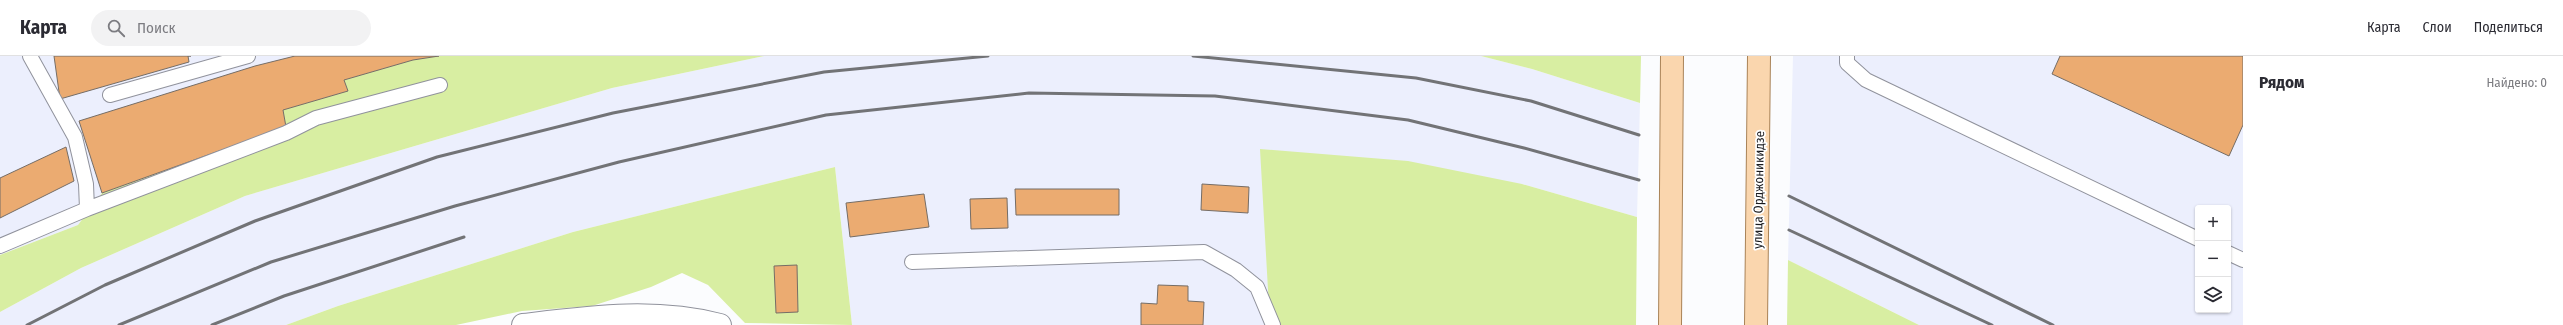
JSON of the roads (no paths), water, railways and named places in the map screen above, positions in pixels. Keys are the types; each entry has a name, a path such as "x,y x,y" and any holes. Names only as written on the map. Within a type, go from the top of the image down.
{"main road":[{"path":"1670,325 1672,56"},
{"name":"улица Орджоникидзе","path":"1756,325 1759,56"}],"street":[{"path":"523,325 613,314 720,325"}],"lane":[{"path":"30,56 75,137 86,184 87,209"},
{"path":"110,95 248,56"},
{"path":"1847,56 1847,63 1866,80 2195,238"},
{"path":"0,246 87,209 286,133 316,118 440,85"},
{"path":"912,262 1204,252 1236,270 1257,288 1273,325"},
{"path":"2231,254 2243,260"}],"railway":[{"path":"27,325 105,285 255,221 437,157 613,113 824,72 988,56"},
{"path":"1193,56 1416,78 1531,101 1639,135"},
{"path":"119,325 271,262 455,206 619,162 826,115 1029,93 1215,96 1408,120 1524,148 1639,180"},
{"path":"1789,196 2053,325"},
{"path":"1789,230 1992,325"},
{"path":"212,325 284,296 464,237"}]}
